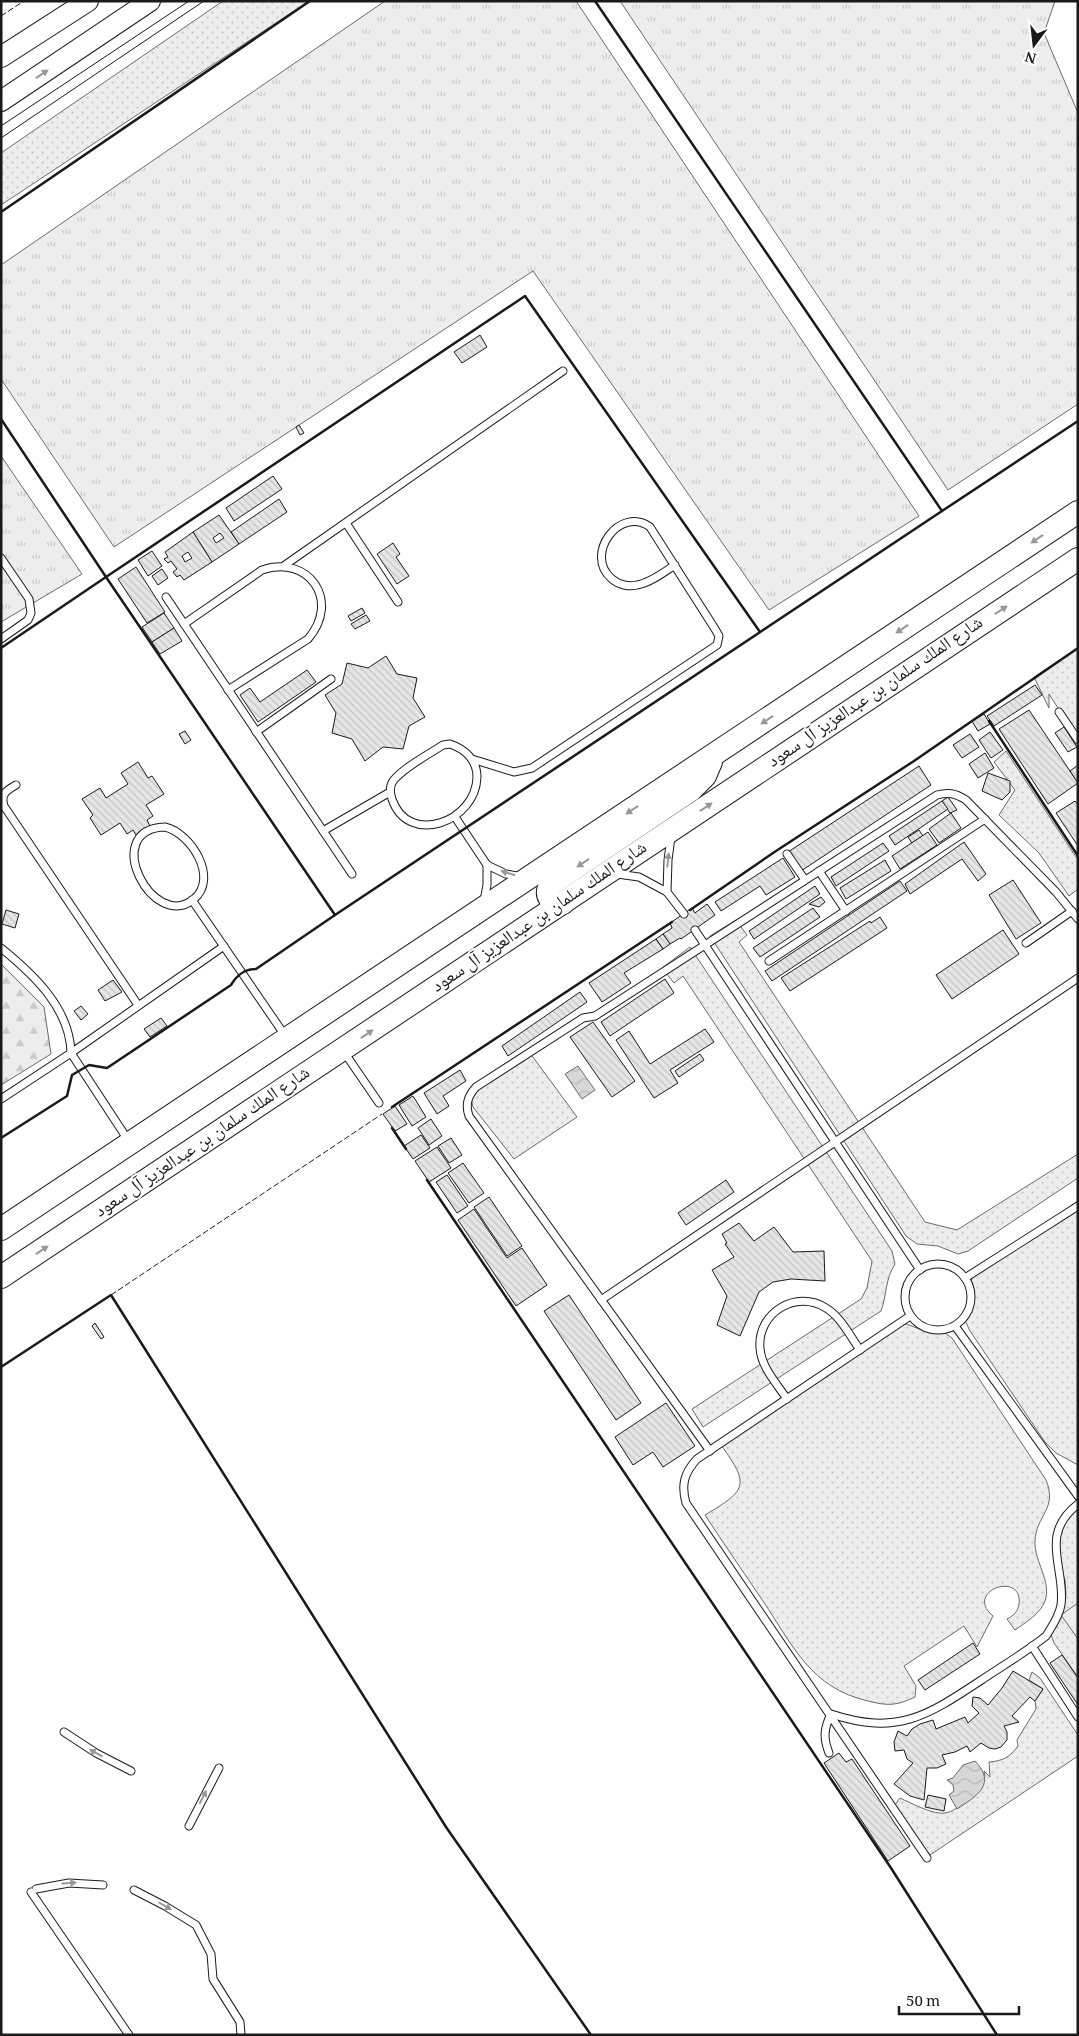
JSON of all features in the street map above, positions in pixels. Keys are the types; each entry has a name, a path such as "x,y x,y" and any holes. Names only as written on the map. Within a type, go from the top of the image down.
{"main road":[{"path":"1,1228 1078,512"},
{"name":"شارع الملك سلمان بن عبدالعزيز آل سعود","path":"1,1277 1078,559"},
{"path":"562,903 556,904 548,896 551,884 691,790 705,776 713,756"}],"street":[{"path":"1,73 10,59 7,53 88,1"},
{"path":"1,101 150,1"}],"lane":[{"path":"285,566 563,372"},
{"path":"472,759 477,776 476,784 469,802 455,817 437,825 427,825 409,821 396,809 390,792 392,783 398,776 443,745 450,744 459,747 472,759 514,772 532,768 716,645 718,636 715,629 675,565 650,527 640,522 627,522 620,525 608,535 601,551 603,568 614,581 622,585 640,585 675,565"},
{"path":"346,523 398,602"},
{"path":"1,558 29,599 31,606 28,620 1,639"},
{"path":"184,624 262,570 273,566 297,569 307,575 318,589 323,606 321,618 316,630 308,639 228,690"},
{"path":"166,597 352,874"},
{"path":"256,732 331,679"},
{"path":"1059,712 1078,740"},
{"path":"16,785 3,794 4,806 138,1006"},
{"path":"323,831 390,792"},
{"path":"710,1451 469,1116 467,1100 476,1087 583,1018 595,1016 937,795 957,794 966,800 1078,919"},
{"path":"455,817 487,864 506,874 530,877"},
{"path":"769,961 985,820"},
{"path":"157,828 173,829 186,839 202,866 204,873 202,888 192,900 178,906 163,903 151,894 138,874 133,858 134,850 142,835 149,830 157,828"},
{"path":"667,892 668,860 673,829"},
{"path":"787,854 805,880"},
{"path":"482,908 487,885 487,864"},
{"path":"819,871 846,911"},
{"path":"608,873 639,877 667,892 684,914"},
{"path":"192,900 287,1037"},
{"path":"1026,943 1072,911"},
{"path":"695,930 920,1270"},
{"path":"1,1099 71,1053 224,946"},
{"path":"1,948 26,969 46,992 59,1011 68,1028 71,1053 130,1143"},
{"path":"601,1300 1078,978"},
{"path":"342,1050 380,1103"},
{"path":"965,1278 1078,1206"},
{"path":"939,1264 949,1266 965,1278 970,1288 972,1299 964,1319 955,1326 946,1330 931,1330 917,1323 910,1316 905,1296 910,1281 920,1270 929,1265 939,1264"},
{"path":"787,1399 766,1366 760,1349 761,1332 765,1323 776,1310 784,1305 801,1301 818,1304 837,1317 860,1350"},
{"path":"910,1316 697,1459 689,1468 684,1479 683,1491 686,1503 927,1858"},
{"path":"955,1326 1078,1496"},
{"path":"831,1714 852,1721 875,1724 898,1723 920,1717 941,1707 1046,1636 1055,1622 1061,1607 1062,1590 1055,1557 1056,1541 1060,1525 1078,1504"},
{"path":"1032,1646 1078,1717"},
{"path":"829,1753 825,1744 824,1733 826,1723 831,1714"},
{"path":"64,1732 96,1753 131,1770"},
{"path":"189,1826 219,1768"},
{"path":"103,1885 69,1883 33,1891 129,2035"},
{"path":"134,1890 196,1925 211,1954 213,1979 240,2022 241,2035"}],"green space":[{"path":"223,1 309,1 1,205 1,153"},
{"path":"385,1 576,1 919,516 769,610 533,271 114,547 1,379 1,265"},
{"path":"620,1 1055,1 1044,33 1078,113 1078,404 948,490"},
{"path":"1,456 82,574 1,622"},
{"path":"1078,648 1078,739 1049,694 1049,708 1034,677"},
{"path":"1006,751 1078,860 1078,889 1069,896 1039,853 999,815 1015,790 994,762"},
{"path":"736,920 747,935 739,942 925,1222 957,1230 1078,1154 1078,1178 968,1251 958,1254 938,1246 917,1244 906,1236 710,936"},
{"path":"690,947 892,1251 895,1264 889,1275 881,1311 703,1427 692,1409 861,1299 867,1288 872,1261 683,976 674,983 662,968"},
{"path":"1,964 44,1007 51,1054 1,1085"},
{"path":"530,1053 577,1117 514,1159 473,1107 471,1099 476,1084"},
{"path":"1078,1201 1078,1465 1056,1453 1045,1442 970,1331 962,1314 971,1300 970,1282 979,1268"},
{"path":"906,1324 928,1332 942,1331 952,1338 1046,1480 1049,1490 1048,1505 1036,1532 1035,1549 1045,1579 1047,1594 1040,1610 1015,1630 1007,1619 1018,1609 1018,1594 1012,1588 1005,1586 989,1592 985,1599 986,1607 993,1616 977,1647 964,1626 904,1666 916,1686 915,1697 897,1704 881,1704 848,1695 818,1676 805,1663 705,1515 729,1499 740,1486 737,1469 721,1445 895,1326"},
{"path":"1078,1505 1078,1677 1054,1643 1049,1629 1061,1614 1066,1595 1065,1580 1057,1562 1059,1526"},
{"path":"1078,1603 1078,1639 1061,1615"},
{"path":"1032,1672 1040,1678 1078,1735 1078,1756 930,1855 892,1809 900,1798 930,1811 949,1812 964,1801 985,1776 984,1771 990,1777 989,1762 1006,1758 1015,1750 1018,1746 1017,1740 1036,1709 1035,1701 1043,1689 1029,1680"}],"water":[{"path":"578,1066 595,1090 582,1099 565,1074"},
{"path":"975,1761 984,1776 982,1789 957,1809 949,1795 954,1791 953,1785 947,1780 953,1778 963,1765"}],"building":[{"path":"480,335 487,347 462,363 454,352"},
{"path":"299,425 304,433 300,435 296,427"},
{"path":"273,476 282,489 234,521 226,508"},
{"path":"279,499 287,512 239,544 231,532"},
{"path":"219,515 239,544 212,562 193,532","holes":["220,533 224,538 216,543 213,538"]},
{"path":"193,532 212,562 184,580 180,575 177,577 173,572 177,569 171,561 168,563 164,559 168,557 165,552","holes":["188,552 192,558 185,562 182,556"]},
{"path":"393,543 400,554 396,557 409,576 397,584 377,554"},
{"path":"152,551 162,566 148,576 138,560"},
{"path":"136,567 165,612 147,623 118,579"},
{"path":"162,569 168,578 158,585 152,576"},
{"path":"362,608 365,613 351,621 348,616"},
{"path":"164,613 174,628 152,642 142,627"},
{"path":"366,615 370,621 355,629 351,624"},
{"path":"174,628 182,641 160,654 152,642"},
{"path":"386,656 397,674 417,678 413,698 425,717 409,726 403,749 383,747 365,761 352,739 332,733 336,713 325,695 342,684 347,663 368,668"},
{"path":"307,670 316,682 258,722 240,695 250,688 260,702"},
{"path":"1035,685 1042,695 994,726 987,716"},
{"path":"1029,710 1078,783 1048,804 999,729"},
{"path":"984,714 990,724 978,731 972,721"},
{"path":"1064,727 1077,747 1068,752 1055,733"},
{"path":"185,731 191,740 185,744 179,734"},
{"path":"990,732 1003,750 991,758 979,740"},
{"path":"970,734 979,747 962,758 953,745"},
{"path":"985,753 994,768 978,778 969,764"},
{"path":"138,762 148,778 152,776 164,794 146,805 153,816 147,820 150,826 136,835 133,830 127,834 120,823 101,835 90,818 93,815 82,799 100,788 106,798 128,784 121,773"},
{"path":"1078,765 1078,783 1070,771"},
{"path":"919,766 931,785 801,871 788,852"},
{"path":"988,773 1010,781 1010,792 1002,800 982,791"},
{"path":"948,797 957,810 950,813 942,801"},
{"path":"942,801 948,809 895,845 889,836"},
{"path":"1075,801 1078,805 1078,846 1056,813"},
{"path":"951,813 961,828 939,843 929,829"},
{"path":"919,830 923,836 912,843 908,837"},
{"path":"928,832 937,845 900,869 892,856"},
{"path":"964,842 986,874 978,881 962,859 910,894 905,884"},
{"path":"883,843 889,851 836,886 831,877"},
{"path":"783,858 795,877 766,895 760,886 721,911 715,902"},
{"path":"885,860 891,871 846,899 840,888"},
{"path":"1013,880 1041,923 1016,939 989,895"},
{"path":"900,881 907,891 772,981 765,971"},
{"path":"815,886 820,894 754,939 749,931"},
{"path":"821,897 825,902 819,907 809,904"},
{"path":"707,904 715,915 681,939 670,944 663,934 672,928 670,923 692,908 695,913"},
{"path":"813,908 820,917 760,957 753,948"},
{"path":"6,910 19,914 15,928 2,924"},
{"path":"880,917 887,928 790,991 781,978 870,921 871,923"},
{"path":"1003,930 1019,954 952,999 936,975"},
{"path":"663,934 670,944 663,949 656,939"},
{"path":"656,939 663,949 624,973 631,983 602,1002 589,983"},
{"path":"665,979 674,993 610,1036 601,1022"},
{"path":"113,980 122,992 105,1001 98,990"},
{"path":"580,992 587,1002 508,1056 502,1046"},
{"path":"81,1006 88,1014 81,1020 74,1011"},
{"path":"161,1018 167,1026 150,1037 144,1029"},
{"path":"593,1022 635,1081 612,1097 570,1037"},
{"path":"705,1029 714,1042 670,1070 678,1083 654,1098 616,1040 629,1031 650,1064"},
{"path":"700,1054 704,1060 679,1077 675,1071"},
{"path":"460,1070 466,1081 443,1096 449,1106 437,1114 424,1093"},
{"path":"413,1096 426,1117 412,1126 399,1105"},
{"path":"395,1106 407,1124 395,1131 383,1114"},
{"path":"431,1119 442,1136 429,1145 418,1128"},
{"path":"421,1135 430,1148 413,1159 404,1146"},
{"path":"451,1138 462,1155 449,1163 438,1146"},
{"path":"437,1147 451,1168 429,1182 415,1161"},
{"path":"463,1163 484,1193 469,1203 448,1173"},
{"path":"447,1175 468,1206 457,1213 436,1182"},
{"path":"726,1180 734,1192 686,1225 678,1213"},
{"path":"489,1197 522,1246 507,1256 474,1207"},
{"path":"474,1209 507,1258 522,1248 547,1285 516,1306 458,1220"},
{"path":"739,1223 754,1241 774,1227 793,1252 824,1251 825,1281 791,1279 773,1282 759,1292 740,1336 717,1325 727,1296 712,1270 734,1257 725,1244 727,1243 722,1234"},
{"path":"569,1295 641,1403 616,1420 544,1311"},
{"path":"95,1323 104,1337 101,1339 92,1326"},
{"path":"666,1403 695,1446 663,1467 653,1452 633,1465 615,1437"},
{"path":"973,1643 980,1654 925,1690 918,1680"},
{"path":"1062,1655 1078,1678 1078,1705 1050,1663"},
{"path":"1013,1671 1043,1689 1035,1701 1030,1697 1012,1716 1019,1722 1004,1726 1007,1732 1007,1740 1001,1747 989,1748 981,1743 970,1752 967,1746 955,1752 942,1755 946,1764 937,1768 927,1768 924,1800 910,1796 894,1784 913,1763 907,1759 904,1750 895,1751 894,1742 898,1731 907,1736 912,1729 920,1724 933,1720 936,1729 965,1717 968,1723 979,1713 972,1706 973,1697 980,1698 988,1705"},
{"path":"839,1753 846,1762 852,1759 910,1846 888,1861 824,1763"},
{"path":"928,1795 946,1799 944,1811 925,1807"}],"tram line":[{"path":"1,126 189,1"},
{"path":"1,138 204,1"}],"fence":[{"path":"1,16 24,1"},
{"path":"111,1295 382,1114"}],"wall":[{"path":"1,212 310,1"},
{"path":"595,1 942,511 1078,421"},
{"path":"760,632 525,296 106,577 335,915 942,511"},
{"path":"1,419 106,577 1,648"},
{"path":"690,910 914,761 1078,648"},
{"path":"989,721 1078,856"},
{"path":"1,1138 67,1096 72,1075 89,1065 107,1068 231,985 241,973 256,969 335,915"},
{"path":"392,1107 672,922"},
{"path":"392,1128 406,1149"},
{"path":"427,1180 891,1868 997,2035"},
{"path":"1,1367 111,1295 446,1827 591,2035"}]}
